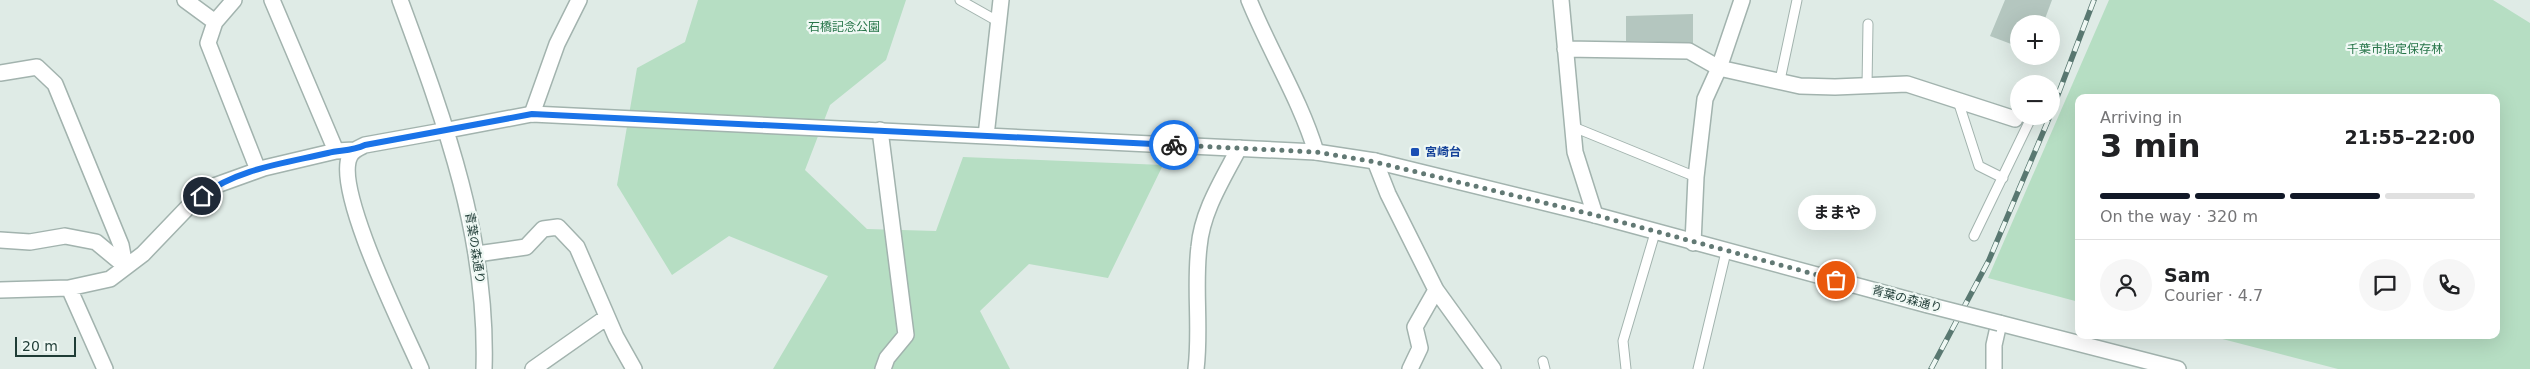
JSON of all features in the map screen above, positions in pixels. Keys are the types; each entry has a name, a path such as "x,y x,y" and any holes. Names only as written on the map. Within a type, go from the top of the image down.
{"street":[{"path":"185,0 215,22"},
{"path":"234,0 215,22 208,43 258,170"},
{"path":"272,0 336,151"},
{"name":"青葉の森通り","path":"400,0 448,130 468,205 477,254 485,333 484,369"},
{"path":"532,114 557,44 579,0"},
{"path":"986,136 1001,0"},
{"path":"1249,0 1261,32 1306,120 1316,152"},
{"path":"1561,0 1571,126 1575,152 1595,215"},
{"path":"1693,243 1696,177 1705,99 1719,68 1742,0"},
{"path":"1565,49 1689,51 1719,68 1780,80 1800,86 1907,84 2010,117"},
{"path":"0,73 37,68 55,84 121,245 125,266"},
{"name":"青葉の森通り","path":"448,130 532,114 1316,152 1375,162 1595,215 1726,252 2178,369"},
{"path":"0,290 69,288 110,279 142,254 189,206 214,186 258,170 336,151 354,150 365,145 448,130"},
{"path":"880,130 906,335 887,358 883,369"},
{"path":"1196,369 1198,351 1199,246 1212,201 1240,148"},
{"path":"354,150 349,157 348,166 356,218 421,369"},
{"path":"1375,162 1388,194 1436,290 1493,369"},
{"path":"477,254 526,247 543,229 558,227 577,247 607,318 634,369"},
{"path":"0,240 30,242 65,236 96,242 125,266"},
{"path":"69,288 105,369"},
{"path":"1410,369 1420,348 1415,327 1436,290"},
{"path":"533,369 607,318"},
{"path":"1994,369 1994,345 1999,323"}],"lane":[{"path":"960,0 999,22"},
{"path":"1780,80 1797,0"},
{"path":"1867,86 1868,24"},
{"path":"1958,101 1979,166 2003,178"},
{"path":"1974,236 2028,125"},
{"path":"1571,126 1696,177"},
{"path":"1626,369 1623,342 1655,232"},
{"path":"1698,369 1726,252"}],"green space":[{"name":"石橋記念公園","path":"698,0 906,0 886,60 830,105 805,170 867,229 936,231 963,157 1163,165 1108,278 1029,264 980,311 1010,369 773,369 828,276 729,236 672,275 617,185 637,68 685,42"},
{"name":"千葉市指定保存林","path":"2109,0 2493,0 2530,23 2530,369 2338,369 2222,339 2500,339 2500,94 2075,94 2075,301 1988,278 2055,125 2060,125 2060,113"}],"building":[{"path":"2005,0 2052,0 2046,15 2010,15 2010,44 1990,36"},
{"path":"1693,14 1693,43 1626,41 1626,16"}],"railway":[{"path":"2060,89 2094,0"},
{"path":"1931,369 1989,260 2046,125"}],"way so far":[{"path":"1174,145 1316,152 1375,162 1595,215 1693,243 1836,280"}],"place":[{"name":"宮崎台","path":"1415,152"},
{"name":"ままや","path":"1836,280"}],"route":[{"path":"202,196 214,186 264,168 336,151 354,150 365,145 532,114 1174,145"}]}
